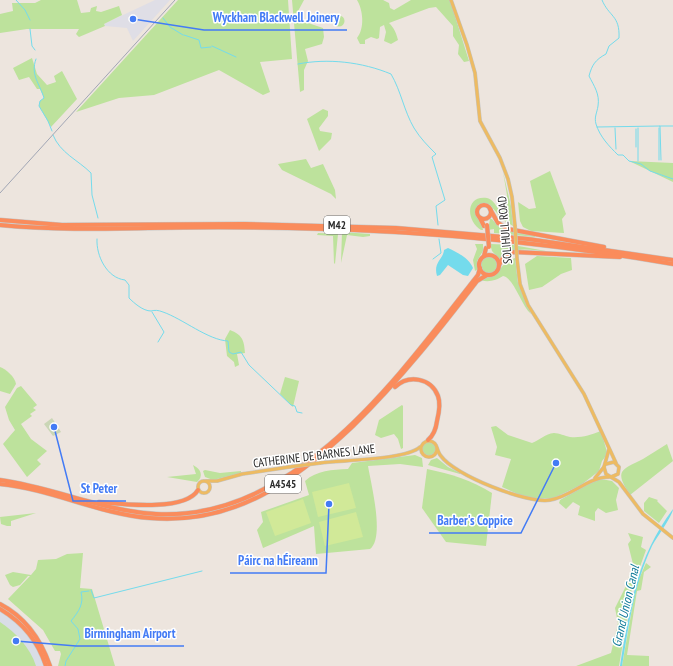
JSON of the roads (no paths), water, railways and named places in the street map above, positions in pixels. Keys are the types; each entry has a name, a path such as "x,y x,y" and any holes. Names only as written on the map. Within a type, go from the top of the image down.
{"highway":[{"path":"485,226 490,209 486,205 480,206 477,213 485,226 487,247 480,262 480,268 482,272 487,274 495,273 499,265 497,259 487,247"},
{"name":"M42","path":"490,209 498,223 508,229 593,244 618,251"},
{"path":"480,218 484,219 489,216"},
{"name":"M42","path":"0,220 56,225 244,224 396,228 499,236 618,251 673,260"},
{"name":"M42","path":"0,225 62,229 252,228 389,232 499,240 673,264"},
{"name":"M42","path":"499,265 504,256 514,252 644,259"},
{"path":"484,256 493,256"},
{"name":"A4545","path":"0,480 26,483 79,499 140,512 182,514 228,505 278,483 329,443 386,389 413,358 476,278 480,268"},
{"name":"A4545","path":"0,484 27,487 109,511 140,517 173,518 204,516 242,505 282,484 317,458 366,413 404,373 478,281 487,274"},
{"path":"366,413 402,382 412,379 424,381 436,392 439,405 434,433 428,440"},
{"path":"79,499 132,506 156,505 189,498 195,495 198,490"},
{"path":"0,604 19,617 33,632 44,650 50,666"},
{"path":"0,609 16,620 30,634 40,650 46,666"}],"main road":[{"name":"SOLIHULL ROAD","path":"451,0 475,73 480,121 500,158 508,179 512,197 520,284 528,305 553,343 566,368 580,387 616,462"},
{"path":"414,452 422,443 428,440 434,442 442,458"},
{"path":"420,446 422,454 426,457 433,456 442,458 467,475 511,495 529,500 555,499 594,480 610,477 619,473"},
{"path":"609,446 609,453 604,472 618,481 643,514 673,538"},
{"path":"433,456 437,448"},
{"name":"CATHERINE DE BARNES LANE","path":"206,481 217,481 242,474 320,463 374,458 414,452 422,454"},
{"path":"594,480 605,466 611,462 616,462 619,467 622,487"},
{"path":"206,481 210,488 205,493 198,490 199,483 206,481"},
{"name":"CATHERINE DE BARNES LANE","path":"210,488 217,481"}],"water":[{"path":"448,248 469,261 473,268 468,276 463,275 448,265 440,275 437,276 437,264 444,250"},
{"path":"673,509 668,521 652,546 646,560 636,590 622,666 620,666 627,623 636,584 651,546"}],"waterway":[{"path":"16,0 25,10 30,20"},
{"path":"602,0 616,20 619,30 619,38 609,46 606,54 594,63 589,76 598,98 595,119 596,124 605,141 618,155 623,155 629,161 641,164 650,171 673,179"},
{"path":"163,18 170,27 183,35"},
{"path":"30,29 32,46 35,50"},
{"path":"184,35 199,40 201,48 211,47"},
{"path":"212,46 236,57"},
{"path":"36,59 34,65 35,75 44,98 40,101 39,106 52,131"},
{"path":"298,64 321,61 345,62 391,74 414,128 421,139 436,154 432,157 445,200 436,206 438,225"},
{"path":"660,126 673,126"},
{"path":"597,127 660,126 661,160"},
{"path":"615,128 616,149"},
{"path":"638,128 638,161"},
{"path":"659,128 659,160"},
{"path":"636,129 636,147"},
{"path":"53,135 60,147 91,173 92,195 98,218"},
{"path":"97,239 98,252 104,265 108,271 125,280 129,285 129,298 133,302 145,310 163,312 212,337 228,341 229,352 233,354 241,352 249,365 291,405 295,406 297,412 302,413"},
{"path":"433,259 441,253 439,239"},
{"path":"152,312 164,332 158,342"},
{"path":"91,590 94,598 202,571"},
{"path":"65,666 66,661 80,639 78,629 71,621 80,607 82,600 81,592 89,591"}],"railway":[{"path":"0,193 175,0"}],"place":[{"name":"Wyckham Blackwell Joinery","path":"133,19"},
{"name":"St Peter","path":"54,427"},
{"name":"Barber's Coppice","path":"556,463"},
{"name":"Páirc na hÉireann","path":"329,504"},
{"name":"Birmingham Airport","path":"16,641"}],"water label":[{"name":"Grand Union Canal","path":"625,606"}]}
